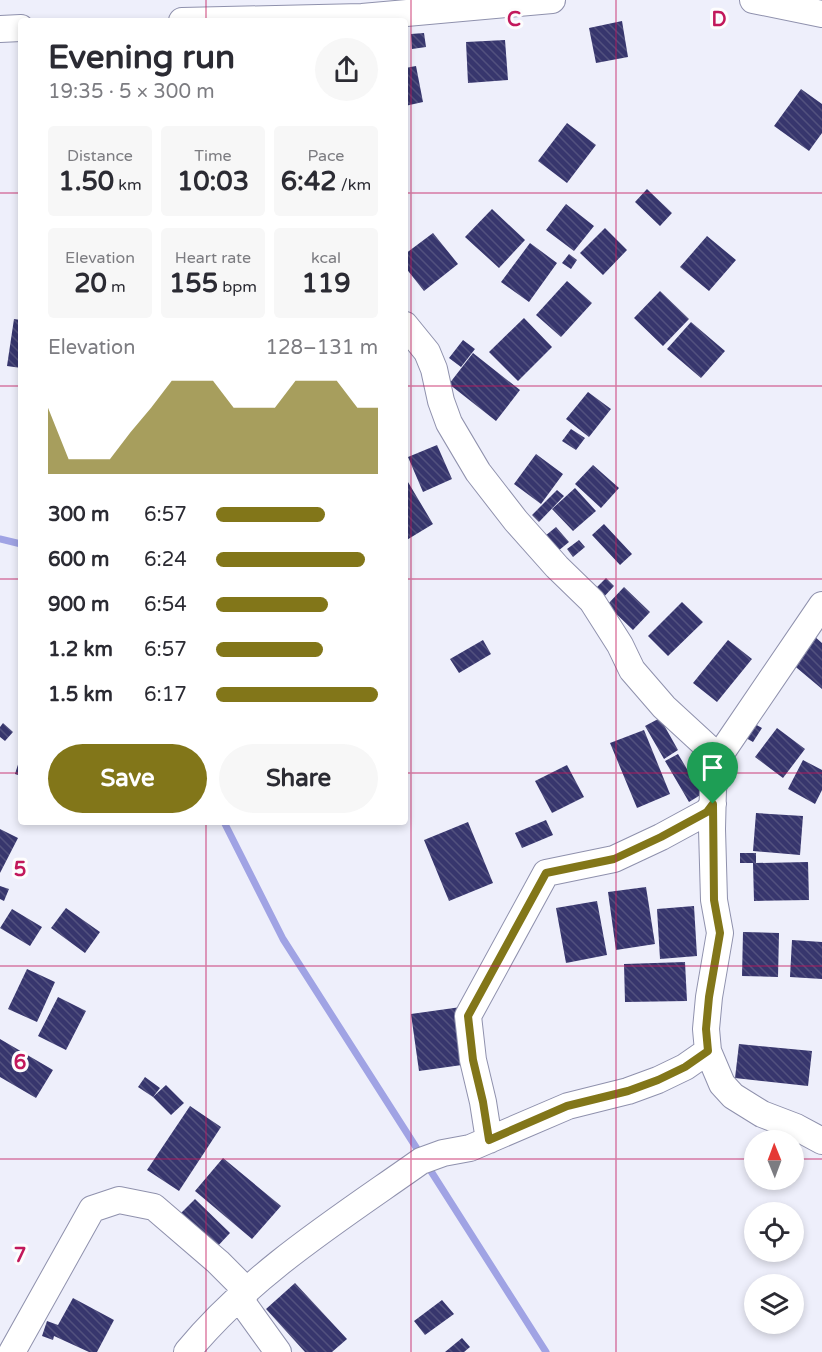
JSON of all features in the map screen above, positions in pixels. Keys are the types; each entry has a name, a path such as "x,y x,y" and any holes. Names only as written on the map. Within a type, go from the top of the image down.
{"street":[{"path":"190,0 193,18"},
{"path":"320,18 362,17 509,2 552,0"},
{"path":"753,0 822,14"},
{"path":"0,29 18,28"},
{"path":"408,329 427,352 449,423 478,472 516,521 557,567 592,601 620,645 632,670 664,707 714,753 720,768 713,788 714,900 720,933 709,997 706,1029 708,1051 722,1084 740,1101 762,1114 796,1127 822,1141"},
{"path":"714,753 724,748 822,605"},
{"path":"489,1140 473,1060 468,1016 546,873 614,859 707,812 713,804"},
{"path":"187,1352 262,1276 421,1161 443,1153 470,1148 567,1106 628,1091 658,1080 685,1067 708,1051"},
{"path":"12,1352 92,1209 119,1200 154,1207 218,1262 243,1295 278,1352"}],"building":[{"path":"622,21 628,57 596,63 589,28"},
{"path":"424,33 426,47 412,49 411,34"},
{"path":"505,40 508,80 468,83 466,42"},
{"path":"416,66 423,102 408,105 408,67"},
{"path":"801,89 822,104 822,133 809,151 774,126"},
{"path":"567,123 596,145 567,183 538,161"},
{"path":"647,189 672,213 660,226 635,202"},
{"path":"566,204 594,226 574,251 546,230"},
{"path":"492,209 525,240 499,268 465,237"},
{"path":"605,228 627,250 603,275 580,253"},
{"path":"433,233 458,264 424,291 408,271 408,252"},
{"path":"707,236 736,260 709,291 680,267"},
{"path":"530,243 557,263 529,302 501,282"},
{"path":"569,254 577,260 571,269 562,263"},
{"path":"567,281 592,303 561,337 536,315"},
{"path":"660,291 689,319 663,346 634,318"},
{"path":"524,318 552,347 518,381 489,352"},
{"path":"14,319 18,320 18,368 7,366"},
{"path":"691,322 725,351 701,378 667,349"},
{"path":"463,340 475,349 461,367 449,358"},
{"path":"473,353 520,390 496,421 449,384"},
{"path":"588,392 611,409 589,437 566,419"},
{"path":"571,429 585,438 576,450 562,441"},
{"path":"437,445 452,479 423,492 408,457"},
{"path":"536,454 563,474 541,504 514,484"},
{"path":"593,465 619,488 601,508 575,484"},
{"path":"408,482 433,524 408,539"},
{"path":"575,488 596,511 573,531 552,509"},
{"path":"557,490 564,496 539,522 532,515"},
{"path":"604,524 632,554 620,565 592,535"},
{"path":"556,527 569,542 558,551 545,536"},
{"path":"579,540 585,547 573,557 567,549"},
{"path":"606,578 614,586 601,600 592,592"},
{"path":"624,587 650,612 633,630 607,605"},
{"path":"682,602 703,622 668,656 648,636"},
{"path":"814,636 822,643 822,689 791,663"},
{"path":"483,640 491,654 459,673 450,659"},
{"path":"728,640 752,659 717,702 693,683"},
{"path":"660,718 678,750 664,759 645,726"},
{"path":"3,723 13,732 5,741 0,737 0,727"},
{"path":"753,723 762,728 753,742 744,737"},
{"path":"777,728 805,749 783,778 755,757"},
{"path":"644,730 670,794 637,808 610,743"},
{"path":"678,754 702,794 689,802 665,761"},
{"path":"803,760 822,770 822,790 815,804 788,789"},
{"path":"567,765 584,797 552,813 535,781"},
{"path":"756,813 803,816 800,855 753,851"},
{"path":"546,820 553,835 522,848 515,833"},
{"path":"468,822 493,883 449,901 424,840"},
{"path":"0,829 18,838 0,873"},
{"path":"740,853 756,853 756,863 808,862 809,900 754,901 753,863 740,863"},
{"path":"0,886 9,889 4,901 0,899"},
{"path":"646,887 655,944 616,950 608,892"},
{"path":"597,901 607,955 566,963 556,908"},
{"path":"694,906 697,956 660,959 657,909"},
{"path":"66,908 100,932 85,953 51,928"},
{"path":"12,909 42,927 30,946 0,928"},
{"path":"743,932 779,933 778,977 742,976"},
{"path":"792,940 822,942 822,979 790,977"},
{"path":"685,962 687,1001 625,1002 624,964"},
{"path":"27,969 55,982 37,1022 8,1009"},
{"path":"58,997 86,1011 66,1050 38,1036"},
{"path":"461,1007 469,1064 419,1071 411,1014"},
{"path":"0,1039 53,1070 36,1098 0,1077"},
{"path":"739,1044 812,1051 808,1086 735,1078"},
{"path":"145,1077 160,1088 153,1097 138,1087"},
{"path":"166,1085 184,1103 171,1115 153,1097"},
{"path":"190,1106 221,1127 179,1191 147,1170"},
{"path":"223,1158 281,1206 252,1239 195,1191"},
{"path":"195,1199 230,1233 216,1248 180,1214"},
{"path":"295,1283 347,1339 332,1352 305,1352 266,1309"},
{"path":"73,1298 114,1320 97,1352 89,1352 54,1336 53,1340 42,1336 47,1321 58,1325"},
{"path":"442,1300 454,1314 425,1335 414,1321"},
{"path":"462,1338 470,1347 464,1352 445,1352"}],"waterway":[{"path":"0,539 18,543"},
{"path":"226,825 283,939 421,1155"},
{"path":"427,1165 546,1352"}],"route":[{"path":"713,804 714,900 720,933 709,997 706,1029 708,1051 685,1067 658,1080 628,1091 567,1106 489,1140 473,1060 468,1016 546,873 614,859 707,812 713,804"}]}
